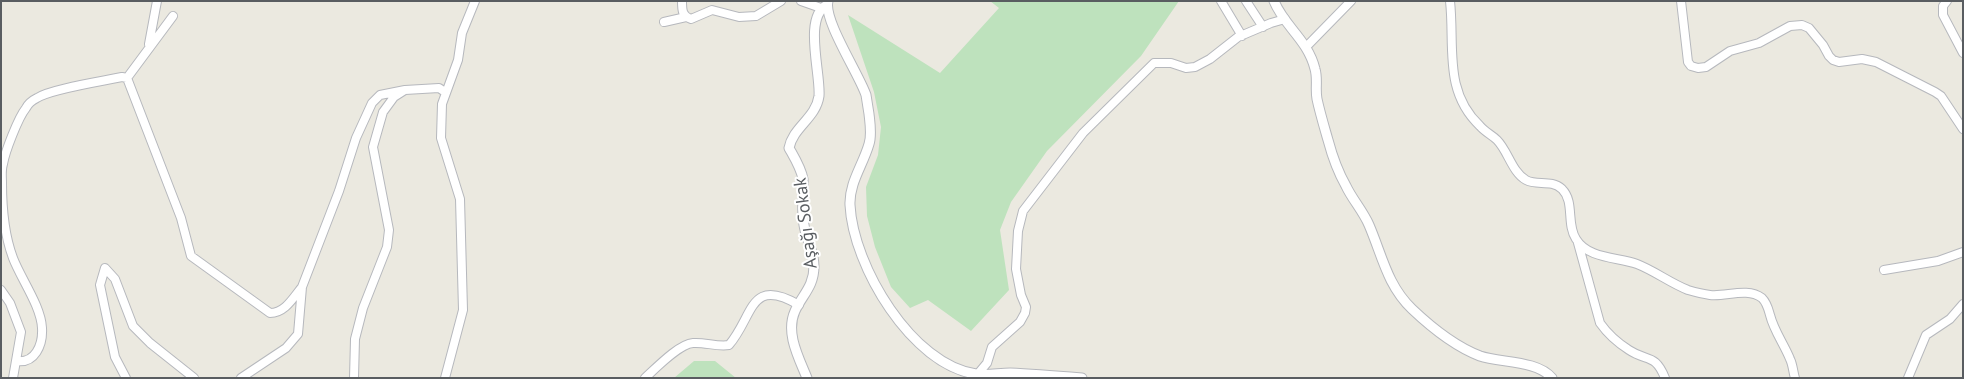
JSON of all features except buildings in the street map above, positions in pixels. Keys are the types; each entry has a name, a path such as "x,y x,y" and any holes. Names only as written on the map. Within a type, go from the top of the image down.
{"street":[{"path":"149,46 157,1"},
{"path":"445,378 463,310 460,199 441,138 442,104 458,60 462,33 475,1"},
{"path":"682,1 682,12 686,17"},
{"path":"664,22 686,17 691,19 712,10 739,17 756,16 781,1"},
{"path":"801,1 826,5 832,23 866,96 869,113 870,143 852,188 850,204 853,225 862,254 874,283 883,298 908,331 932,355 951,367 977,375 1008,373 1082,378"},
{"path":"1221,1 1242,36"},
{"path":"1246,1 1263,27"},
{"path":"1274,1 1278,10 1306,47 1315,69 1317,98 1328,141 1345,185 1369,225 1392,285 1410,308 1448,340 1482,356 1537,368 1552,378"},
{"path":"1306,47 1351,1"},
{"path":"1450,1 1452,62 1455,85 1459,96 1479,126 1498,141 1521,176 1527,181 1552,184 1560,187 1566,194 1571,227 1578,243 1600,323 1605,331 1630,351 1654,360 1665,378"},
{"path":"1681,1 1688,62 1691,66 1698,68 1706,67 1730,50 1759,43 1790,26 1802,25 1809,28 1833,60 1839,62 1862,59 1876,62 1936,92 1941,96 1963,129"},
{"path":"1948,1 1943,6 1943,15 1963,53"},
{"name":"Aşağı Sokak","path":"807,378 797,354 792,332 794,313 810,287 814,266 804,226 803,178 789,148 790,138 815,110 819,95 814,47 817,17 826,5"},
{"path":"127,78 173,16"},
{"path":"977,375 986,362 992,347 1020,322 1025,313 1026,307 1021,296 1016,269 1018,230 1023,211 1083,133 1154,62 1160,61 1186,68 1195,67 1242,36 1285,19"},
{"path":"16,362 32,359 40,346 42,327 36,306 13,258 6,233 2,205 2,164 16,127 26,107 39,97 122,77 127,78"},
{"path":"127,78 181,218 191,256 270,313 276,313 286,306 302,287"},
{"path":"241,378 286,348 298,334 302,287 339,191 356,138 372,104 380,95 404,90 439,88 445,92"},
{"path":"354,378 355,339 363,308 387,247 389,230 373,147 383,112 394,97 404,90"},
{"path":"1578,243 1595,254 1636,264 1692,291 1712,295 1752,294 1762,298 1768,306 1776,331 1790,360 1795,378"},
{"path":"1884,270 1938,261 1963,252"},
{"path":"126,378 115,357 100,285 105,268 115,279 133,326 150,343 194,378"},
{"path":"1,290 10,303 20,332 13,378"},
{"path":"646,378 684,346 692,343 729,345 752,305 766,295 784,296 799,305"},
{"path":"1908,378 1926,335 1950,319 1963,304"}],"green space":[{"path":"990,1 1179,1 1141,56 1047,151 1011,202 1000,230 1009,290 971,331 928,300 910,308 891,287 875,247 867,216 866,187 878,155 881,127 874,92 848,15 940,73 999,8"},
{"path":"694,361 715,361 736,378 674,378"}]}
